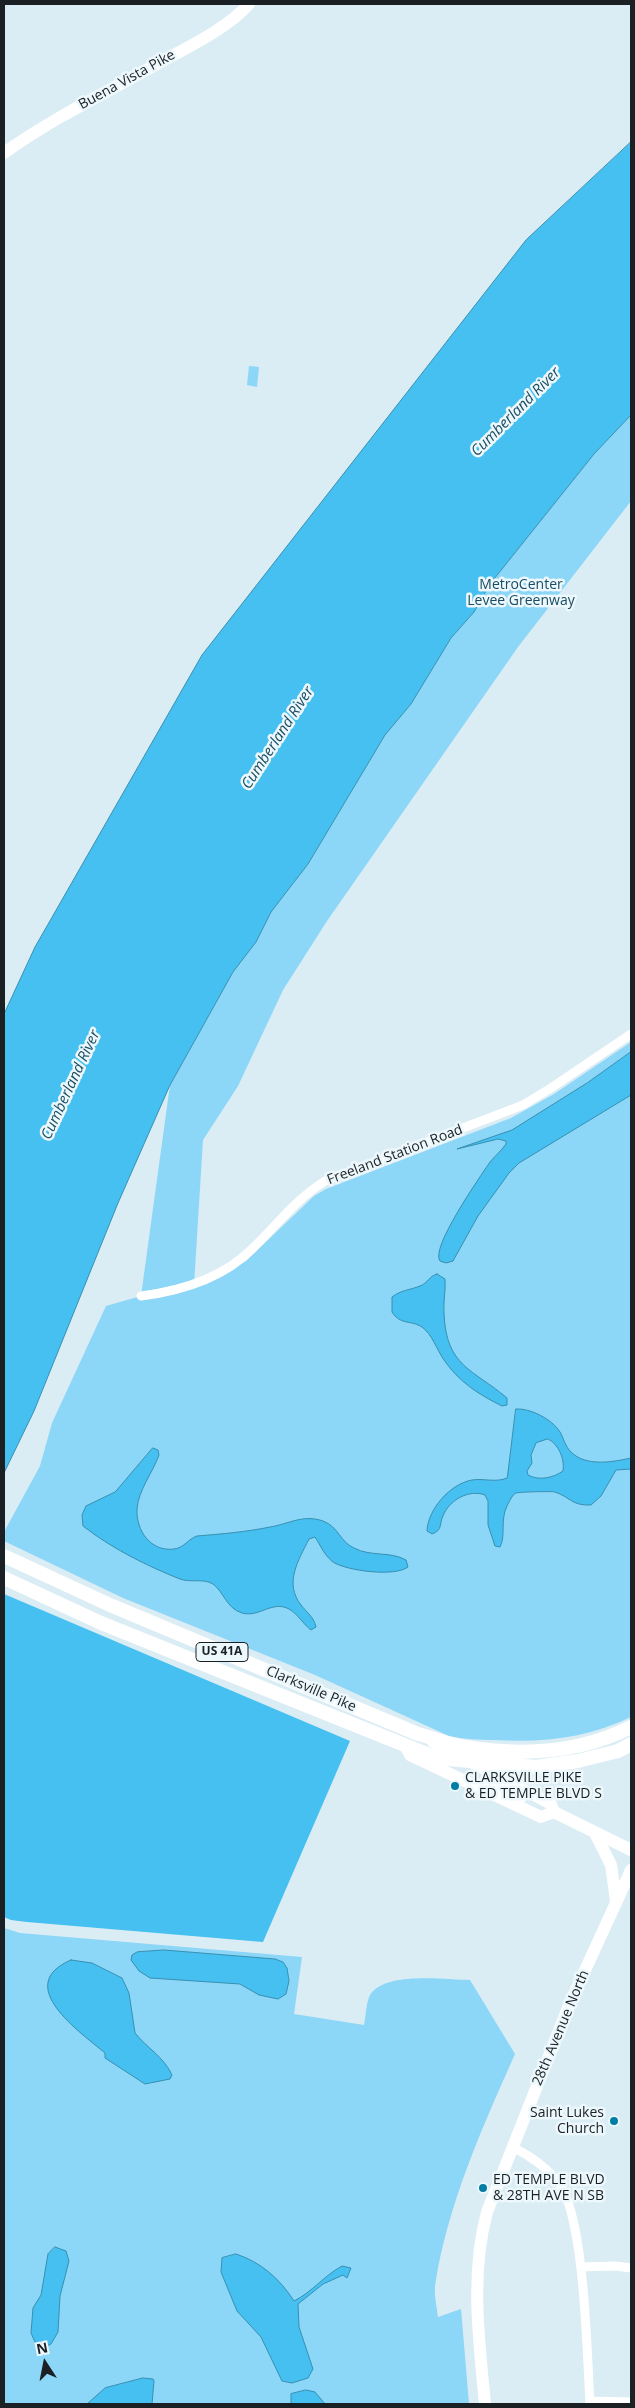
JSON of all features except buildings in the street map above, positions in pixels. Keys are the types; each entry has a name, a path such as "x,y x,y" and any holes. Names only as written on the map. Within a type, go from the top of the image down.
{"main road":[{"name":"Buena Vista Pike","path":"4,153 37,130 188,47 241,12 249,4"},
{"name":"Clarksville Pike","path":"4,1556 110,1605 418,1734 594,1833 631,1850"},
{"name":"Clarksville Pike","path":"4,1578 101,1623 406,1747 410,1755 541,1817 552,1808"},
{"name":"US 41A","path":"418,1734 465,1747 542,1751 575,1748 631,1727"},
{"name":"US 41A","path":"406,1747 437,1758 526,1766 558,1765 618,1750 631,1744"},
{"path":"594,1833 611,1865 616,1904"},
{"name":"28th Avenue North","path":"485,2404 477,2299 478,2255 487,2212 570,2003 631,1870"}],"street":[{"name":"Freeland Station Road","path":"141,1296 181,1290 214,1274 251,1251 299,1200 324,1181 523,1105 631,1034"},
{"path":"512,2147 530,2156 558,2182 569,2204 581,2267 590,2402 631,2402"},
{"path":"581,2267 615,2266 631,2268"}],"green space":[{"path":"249,366 259,367 257,387 247,385"},
{"name":"MetroCenter Levee Greenway","path":"631,415 631,501 518,647 327,921 283,990 238,1086 203,1140 194,1285 246,1261 314,1196 326,1189 511,1118 554,1094 631,1042 631,1717 598,1730 548,1740 513,1741 460,1738 449,1736 315,1675 123,1598 4,1541 4,1532 40,1466 52,1423 106,1306 141,1296 170,1085 233,972 256,942 271,912 308,864 385,735 411,704 451,638 474,612 490,584 594,454"},
{"path":"4,1594 350,1741 263,1942 27,1922 4,1917"},
{"path":"4,1928 20,1933 302,1957 294,2014 364,2025 370,1995 378,1987 416,1978 470,1980 515,2054 478,2139 457,2197 448,2226 435,2286 438,2317 461,2309 469,2404 4,2404"}],"water":[{"name":"Cumberland River","path":"631,142 631,415 594,454 490,584 474,612 451,638 411,704 385,735 308,864 271,912 256,942 233,972 170,1085 118,1203 34,1411 4,1473 4,1014 35,947 202,655 526,240"},
{"path":"631,1052 631,1095 519,1163 509,1173 478,1216 453,1261 446,1263 440,1261 439,1254 442,1242 449,1228 490,1162 506,1144 506,1141 498,1139 457,1149 512,1130 587,1083"},
{"path":"437,1274 445,1279 444,1313 450,1345 464,1365 507,1398 507,1405 502,1406 470,1387 450,1368 426,1330 418,1325 402,1321 392,1312 392,1297 402,1291 423,1285 432,1276"},
{"path":"516,1409 534,1412 552,1423 560,1432 569,1450 584,1460 608,1462 631,1458 631,1469 616,1470 601,1496 591,1505 575,1503 555,1492 516,1493 505,1511 503,1538 500,1547 495,1546 488,1525 488,1501 485,1495 473,1494 460,1497 446,1510 438,1531 432,1534 427,1531 431,1514 448,1492 464,1482 472,1480 499,1480 507,1478","holes":["548,1439 552,1441 560,1453 563,1471 546,1478 528,1475 527,1471 532,1463 531,1455 536,1443"]},
{"path":"153,1448 158,1450 159,1455 140,1495 137,1517 146,1538 158,1547 174,1549 181,1547 197,1536 277,1526 302,1519 316,1519 333,1527 354,1548 360,1551 400,1557 406,1560 408,1567 393,1572 371,1572 349,1568 333,1562 315,1537 309,1539 297,1564 293,1580 296,1597 312,1618 316,1627 311,1630 292,1611 283,1607 248,1614 237,1611 213,1584 205,1581 180,1579 155,1568 117,1549 83,1526 82,1515 86,1506 115,1492"},
{"path":"164,1950 275,1959 283,1962 287,1968 289,1981 286,1994 278,1999 259,1995 240,1984 150,1978 139,1971 131,1960 132,1955 137,1952"},
{"path":"71,1960 92,1963 122,1978 129,1993 135,2033 160,2057 172,2075 170,2079 145,2084 105,2058 105,2053 81,2033 56,2008 49,1995 48,1982 54,1970"},
{"path":"55,2247 66,2251 69,2261 60,2296 58,2332 51,2344 45,2347 35,2342 31,2333 33,2308 41,2295 48,2254"},
{"path":"236,2254 245,2257 269,2272 294,2301 342,2266 351,2268 347,2278 343,2275 323,2284 298,2304 299,2327 313,2369 308,2378 292,2383 282,2381 261,2337 237,2311 221,2272 222,2258"},
{"path":"143,2378 153,2379 154,2381 152,2404 87,2404 105,2388"},
{"path":"306,2390 315,2392 325,2404 291,2404 291,2394"}],"place":[{"name":"CLARKSVILLE PIKE & ED TEMPLE BLVD S","path":"455,1786"},
{"name":"Saint Lukes Church","path":"614,2121"},
{"name":"ED TEMPLE BLVD & 28TH AVE N SB","path":"483,2188"}]}
